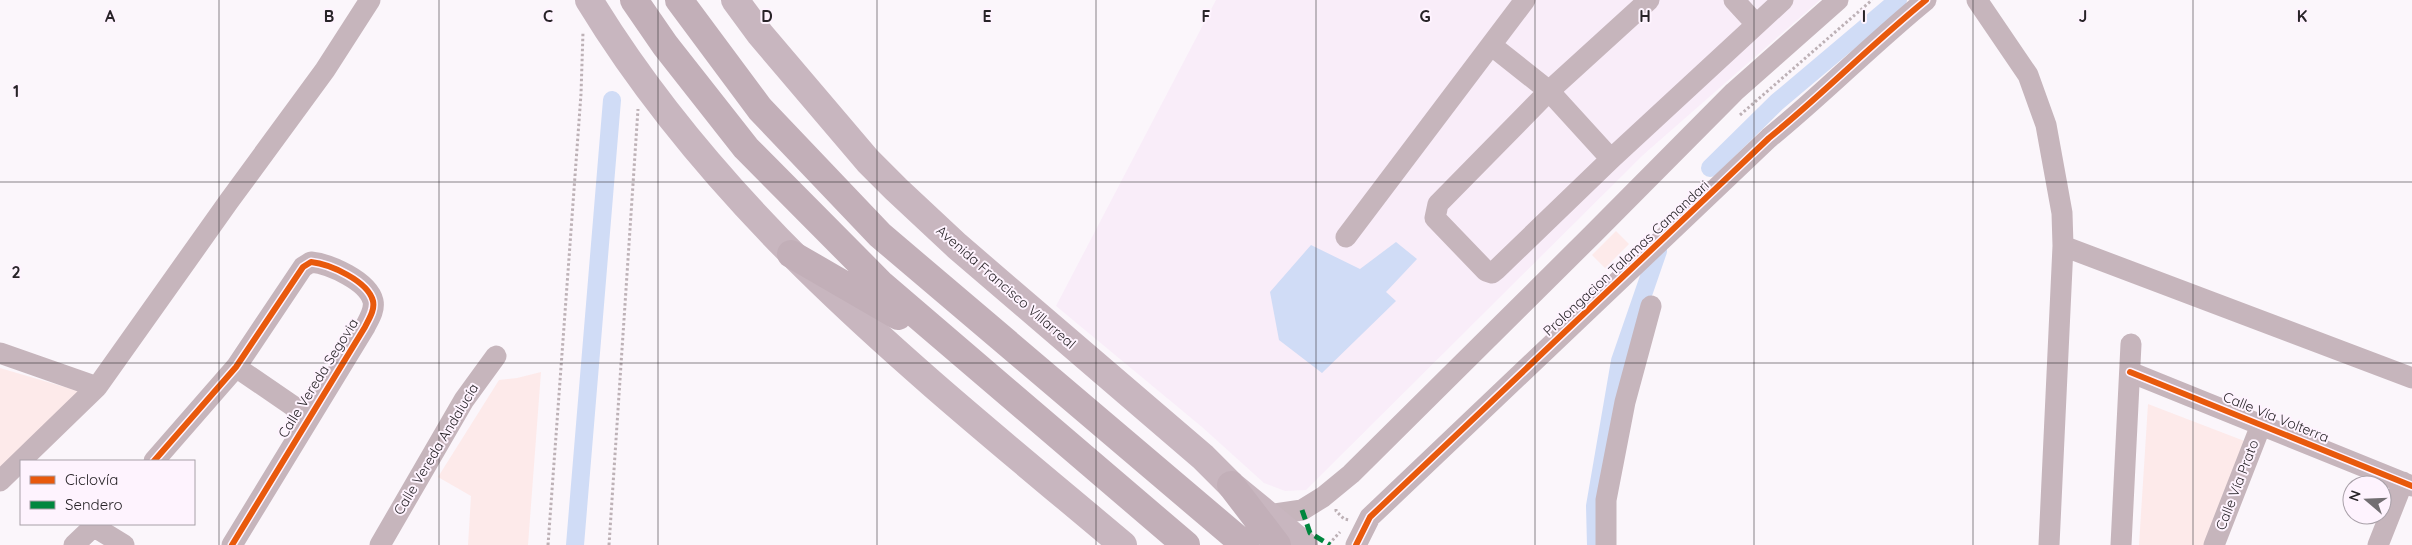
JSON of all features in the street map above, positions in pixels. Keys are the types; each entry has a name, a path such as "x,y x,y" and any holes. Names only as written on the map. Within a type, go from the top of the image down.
{"highway":[{"path":"634,0 665,45 746,148 882,285 1186,545"},
{"path":"679,0 760,109 880,235 1245,545"},
{"path":"790,254 883,306 975,363"},
{"path":"1231,486 1277,545"}],"main road":[{"name":"Avenida Francisco Villarreal","path":"735,0 766,41 868,161 891,184 957,246 1203,457 1231,486 1304,545"},
{"path":"591,2 658,103 740,201 790,254 876,335 1123,545"}],"street":[{"path":"22,460 98,387 229,201 325,70 370,0"},
{"path":"1346,237 1525,0"},
{"path":"1649,0 1549,91 1438,204 1435,218 1486,271 1492,273 1611,159 1783,0"},
{"path":"1734,0 1756,24"},
{"path":"1268,515 1302,510 1323,497 1351,474 1734,92 1838,0"},
{"name":"Prolongacion Talamas Camandari","path":"1356,545 1370,517 1769,138 1810,105 1865,52 1926,0"},
{"path":"1977,0 2028,75 2046,125 2062,213 2063,246 2049,545"},
{"path":"1491,45 1549,91 1611,159"},
{"path":"2063,246 2412,378"},
{"name":"Calle Vereda Segovia","path":"155,460 236,367 303,267 311,262 330,266 365,286 373,302 372,313 365,327 232,545"},
{"path":"1606,545 1606,500 1624,402 1651,306"},
{"path":"2121,545 2131,344"},
{"path":"0,353 98,387"},
{"name":"Calle Vereda Andalucía","path":"380,545 464,400 496,356"},
{"name":"Calle Vereda Segovia","path":"236,367 309,417"},
{"name":"Calle Vía Volterra","path":"2130,372 2407,484"},
{"name":"Calle Vía Prato","path":"2214,545 2261,425"},
{"path":"0,481 20,462"},
{"path":"2378,545 2407,484"},
{"path":"74,545 94,525 124,545"}],"path":[{"path":"548,545 580,104 583,24 591,2"},
{"path":"609,545 641,79"}],"shaded area":[{"path":"1216,0 1820,0 1643,155 1306,490 1285,491 1264,483 1202,427 1056,306"},
{"path":"1616,231 1629,244 1605,268 1592,255"},
{"path":"0,368 85,393 0,473"},
{"path":"541,372 528,545 468,545 471,496 438,477 499,380"},
{"path":"2148,404 2247,442 2205,545 2139,545"}],"water":[{"path":"1396,242 1417,259 1386,292 1396,301 1322,373 1279,340 1270,292 1311,245 1360,269"}],"waterway":[{"path":"1710,168 1777,102 1898,0"},
{"path":"575,545 612,100"},
{"path":"1596,545 1595,506 1620,361 1658,251"}],"marked path":[{"path":"1302,510 1310,533 1330,545"}],"cycle path":[{"path":"1356,545 1370,517 1769,138 1926,0"},
{"path":"155,460 236,367 303,267 311,262 319,263 338,270 364,287 373,301 372,311 365,327 232,545"},
{"path":"2130,372 2412,486"}]}
